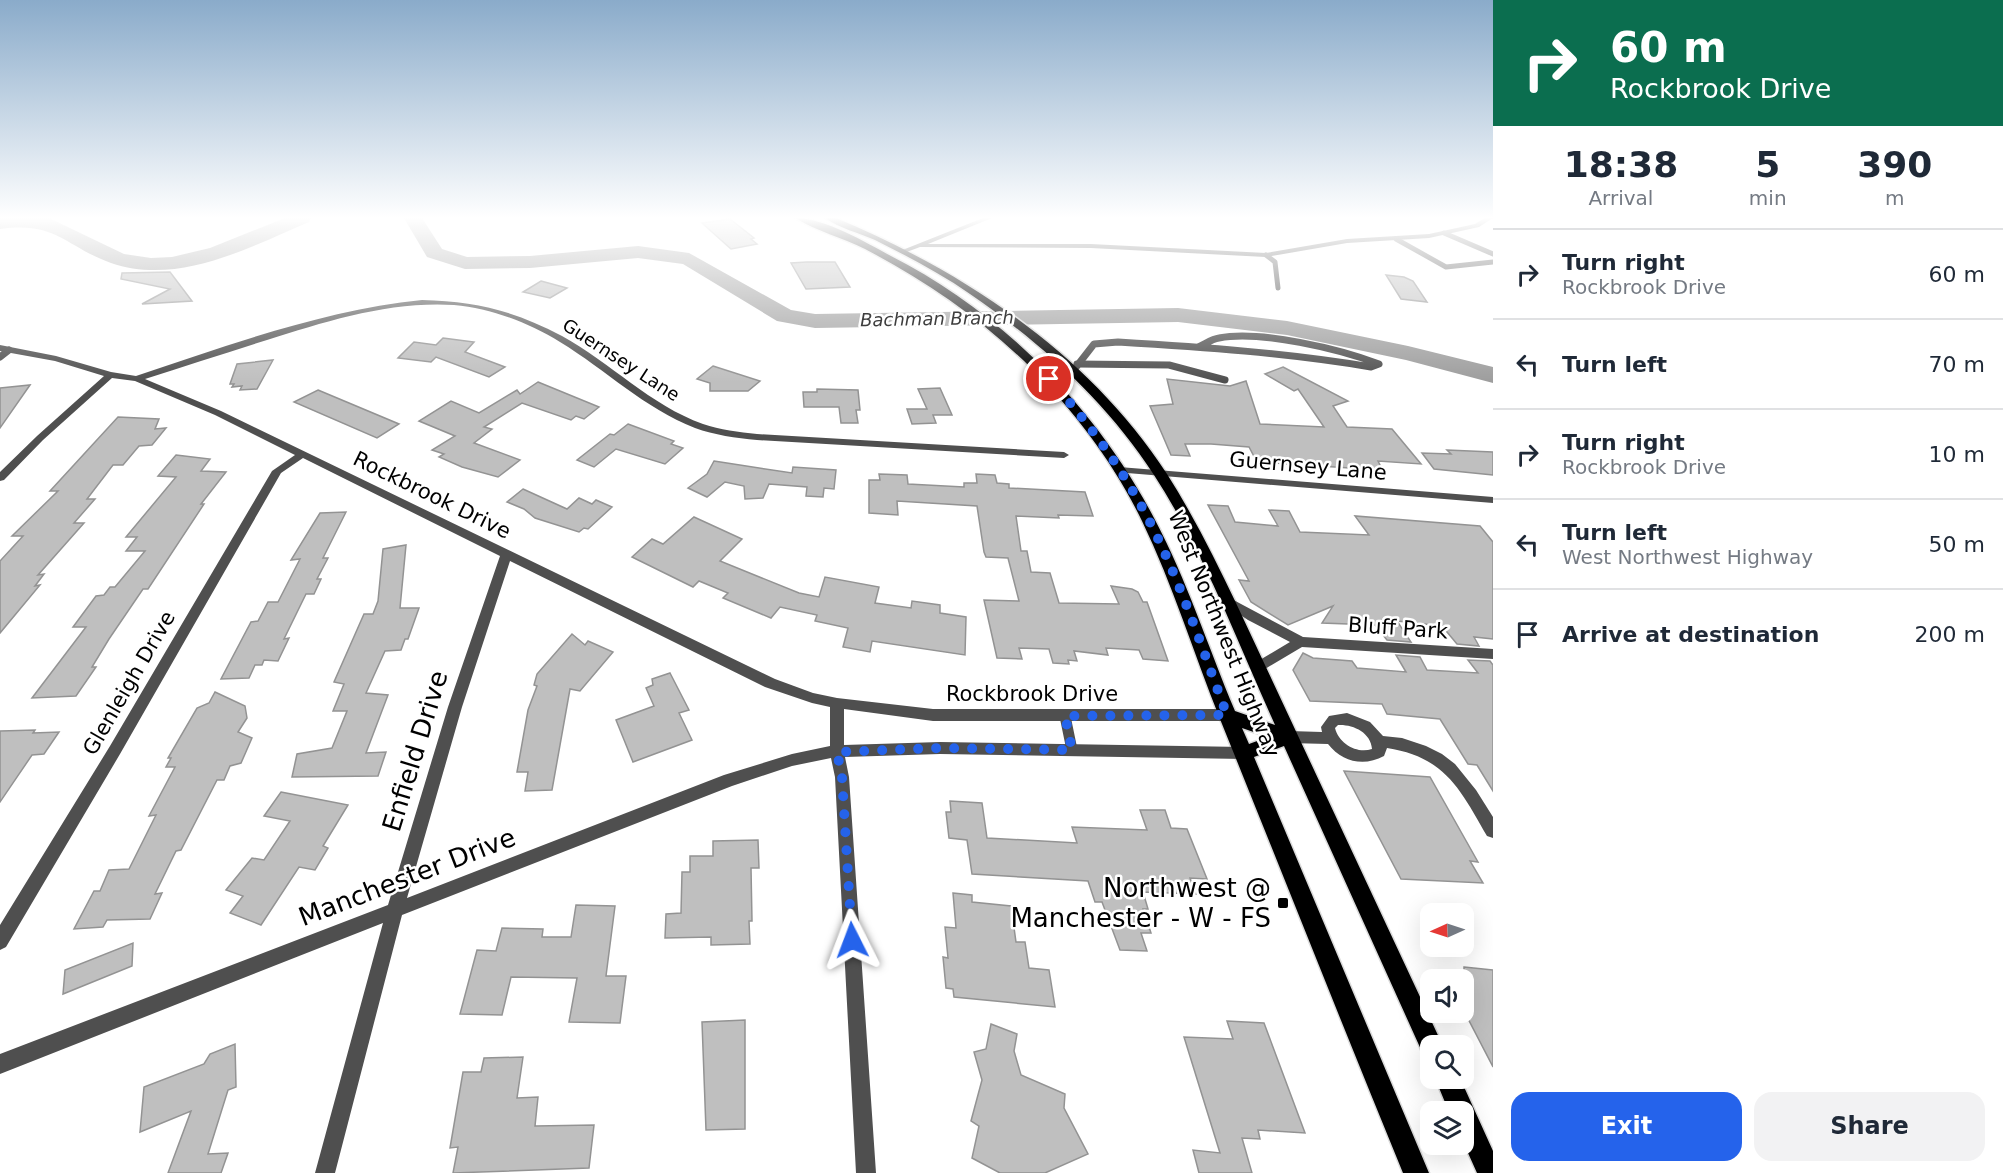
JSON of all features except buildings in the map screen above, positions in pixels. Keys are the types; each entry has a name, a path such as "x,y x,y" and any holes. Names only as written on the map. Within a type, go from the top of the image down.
{"main road":[{"name":"West Northwest Highway","path":"914,273 948,293 1019,350 1075,408 1138,501 1167,560 1227,715 1416,1173"},
{"name":"West Northwest Highway","path":"942,273 994,307 1071,366 1119,421 1159,473 1209,562 1426,1035"},
{"path":"1227,715 1289,737"},
{"path":"1244,753 1289,737"},
{"path":"1474,1138 1490,1173"}],"street":[{"name":"Guernsey Lane","path":"137,379 361,309 407,302 451,302 493,309 527,320 588,357 651,401 679,417 711,429 757,437 1065,455"},
{"name":"Rockbrook Drive","path":"3,352 56,358 110,375 137,379 218,413 770,683 813,698 933,714 1227,715"},
{"path":"0,478 40,438 110,375"},
{"name":"Glenleigh Drive","path":"0,941 115,750 277,471 301,455"},
{"name":"Guernsey Lane","path":"1119,470 1493,500"},
{"name":"Enfield Drive","path":"325,1173 395,910 482,620 506,554"},
{"name":"Bluff Park","path":"1226,600 1252,617 1301,642 1493,654"},
{"path":"1258,668 1284,650 1301,642"},
{"path":"837,703 837,752 842,777 866,1173"},
{"path":"1379,741 1379,752 1368,757 1360,757 1343,750 1331,738 1328,732 1330,723 1340,719 1363,725 1379,741 1406,744 1454,770 1493,831"},
{"path":"1289,737 1331,738"},
{"path":"837,752 940,748 1244,753"},
{"name":"Manchester Drive","path":"0,1064 729,780 792,760 837,752"}],"lane":[{"path":"1276,273 1278,288"},
{"path":"1071,366 1094,344 1118,342 1198,347 1256,355 1291,354 1371,368 1379,364 1360,355 1244,338 1219,338 1198,347"},
{"path":"1071,366 1169,365 1225,380"},
{"path":"1065,716 1072,750"}],"waterway":[{"name":"Bachman Branch","path":"712,273 785,316 815,321 1178,315 1287,328 1408,353 1493,375"}],"place":[{"name":"Northwest @ Manchester - W - FS","path":"1283,903"}],"route":[{"path":"852,940 842,777 837,752 940,748 1072,750 1065,716 1227,715 1167,560 1138,501 1090,427 1049,379"}]}
